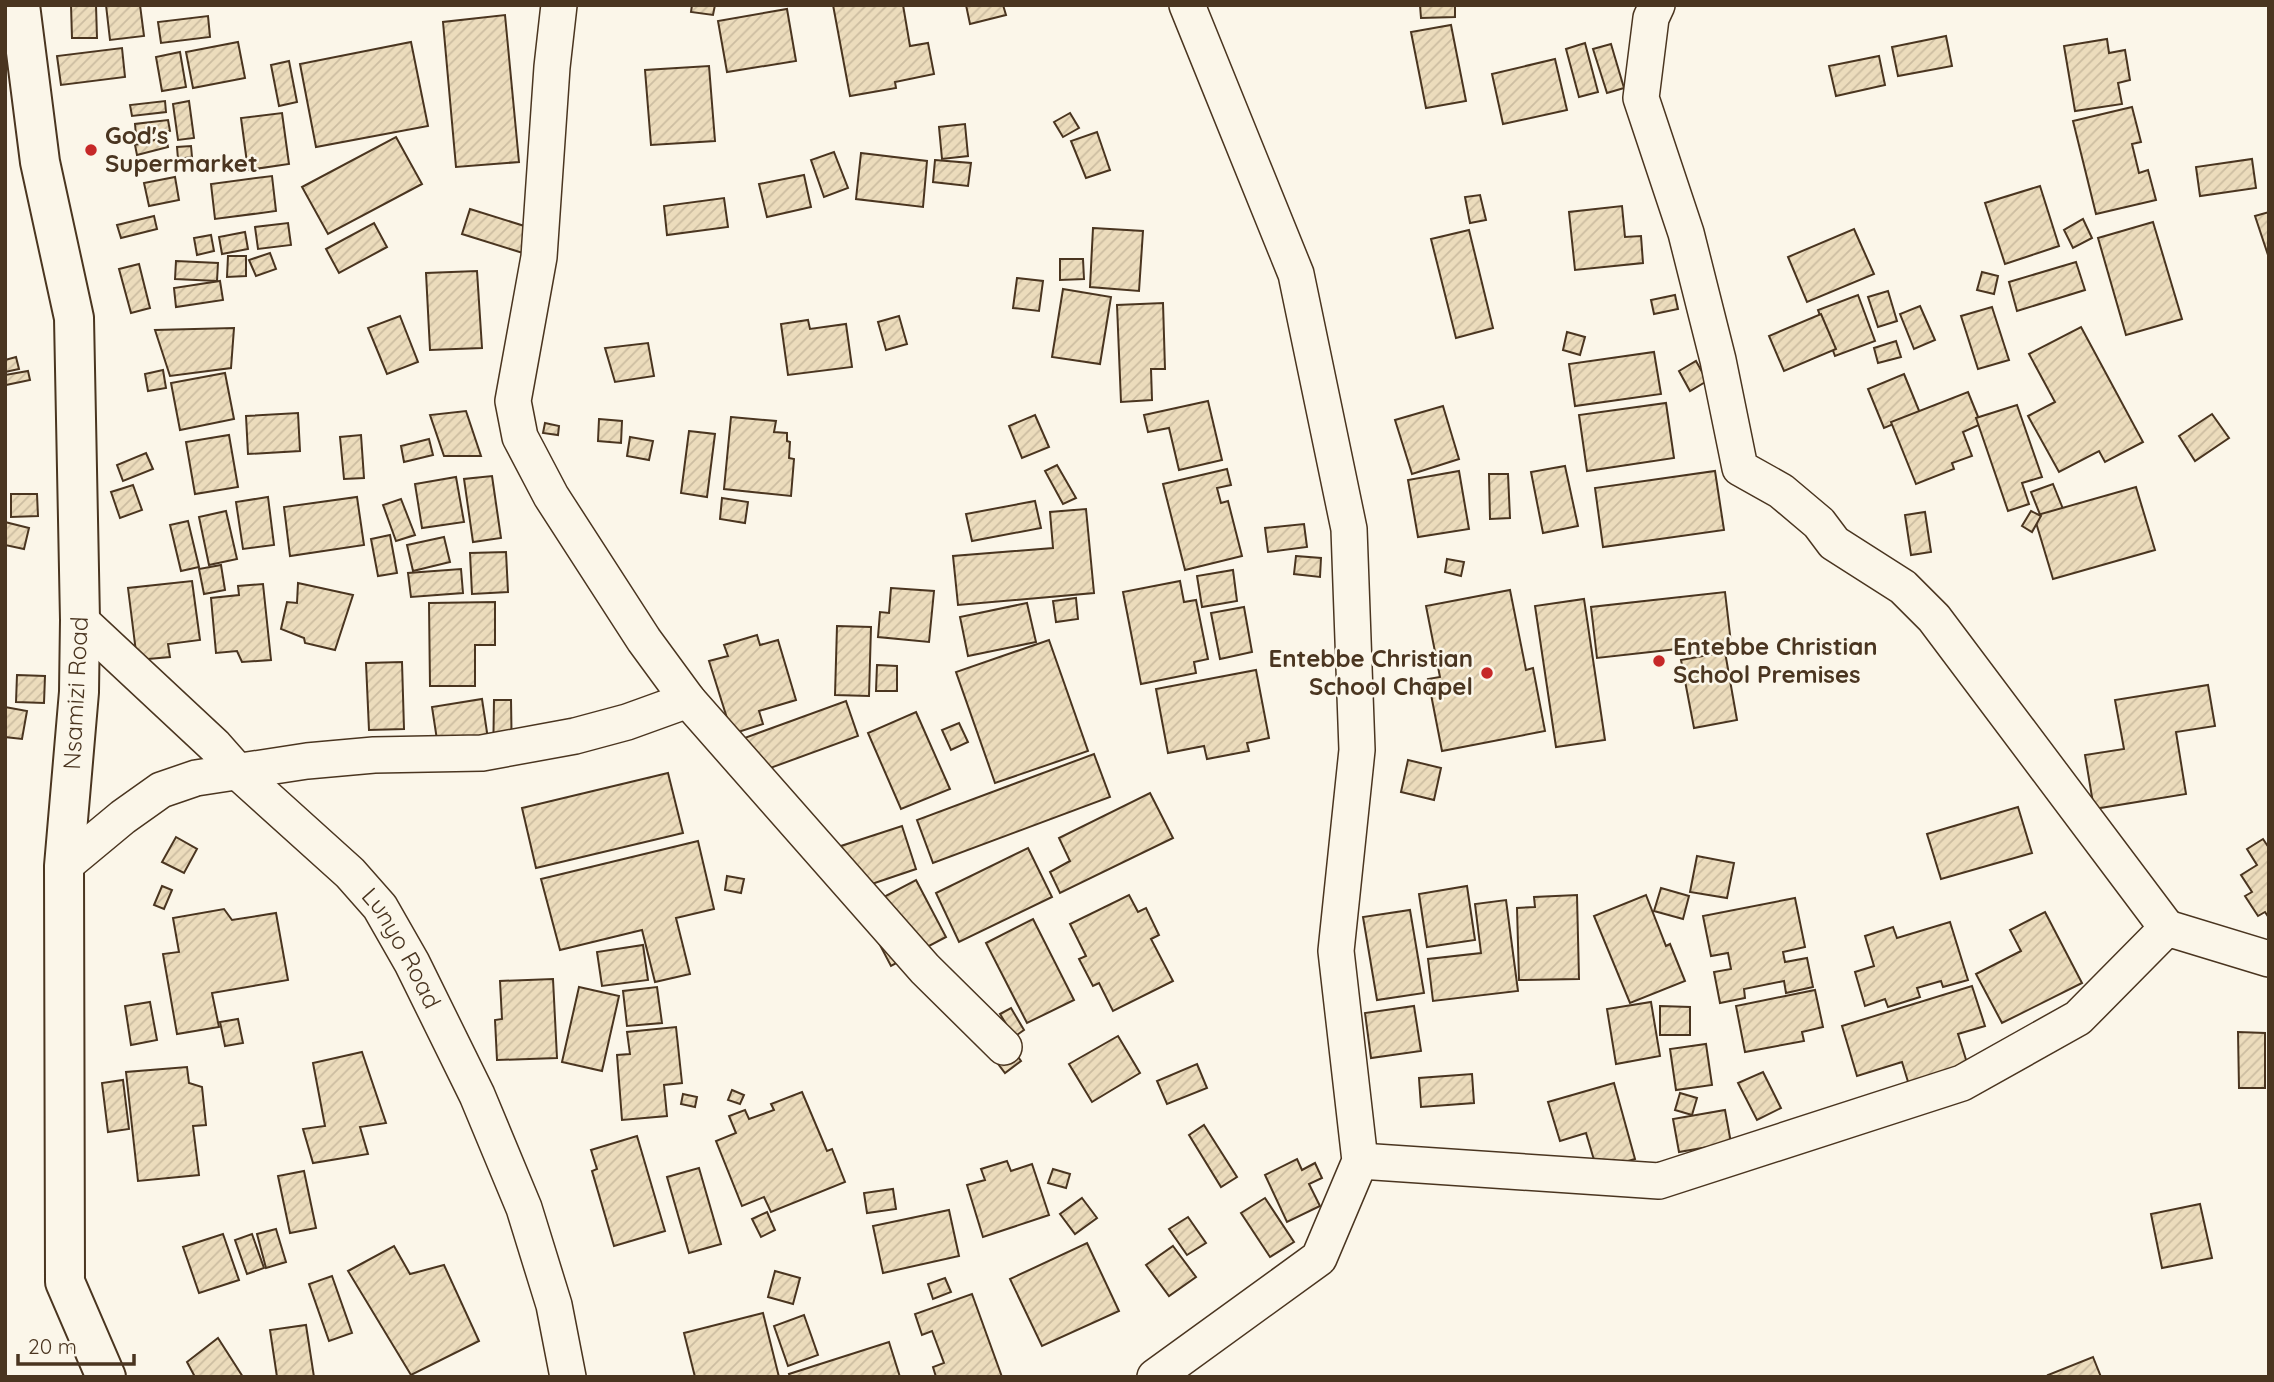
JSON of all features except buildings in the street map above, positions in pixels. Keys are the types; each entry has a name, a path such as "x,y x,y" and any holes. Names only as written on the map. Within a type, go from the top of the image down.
{"street":[{"name":"Nsamizi Road","path":"20,5 40,162 74,318 80,620 79,692 64,866 65,1282 106,1377"},
{"path":"559,5 539,257 513,401 520,437 551,496 645,640 688,700 925,969 1004,1046"},
{"path":"1155,1377 1319,1258 1360,1161 1336,951 1357,750 1349,529 1296,274 1187,5"},
{"path":"1657,5 1651,18 1641,98 1686,233 1718,360 1740,468 1782,491 1819,523 1834,542 1903,587 1934,618 2167,928 2269,959"},
{"name":"Lunyo Road","path":"80,620 215,746 238,772 350,873 380,907 412,962 477,1095 524,1209 554,1304 568,1377"},
{"path":"64,866 123,817 162,790 195,778 307,761 374,755 482,753 575,736 628,722 688,700"},
{"path":"1360,1161 1660,1181 1962,1083 2078,1018 2167,928"}],"place":[{"name":"God's Supermarket","path":"91,150"},
{"name":"Entebbe Christian School Premises","path":"1659,661"},
{"name":"Entebbe Christian School Chapel","path":"1487,673"}]}
